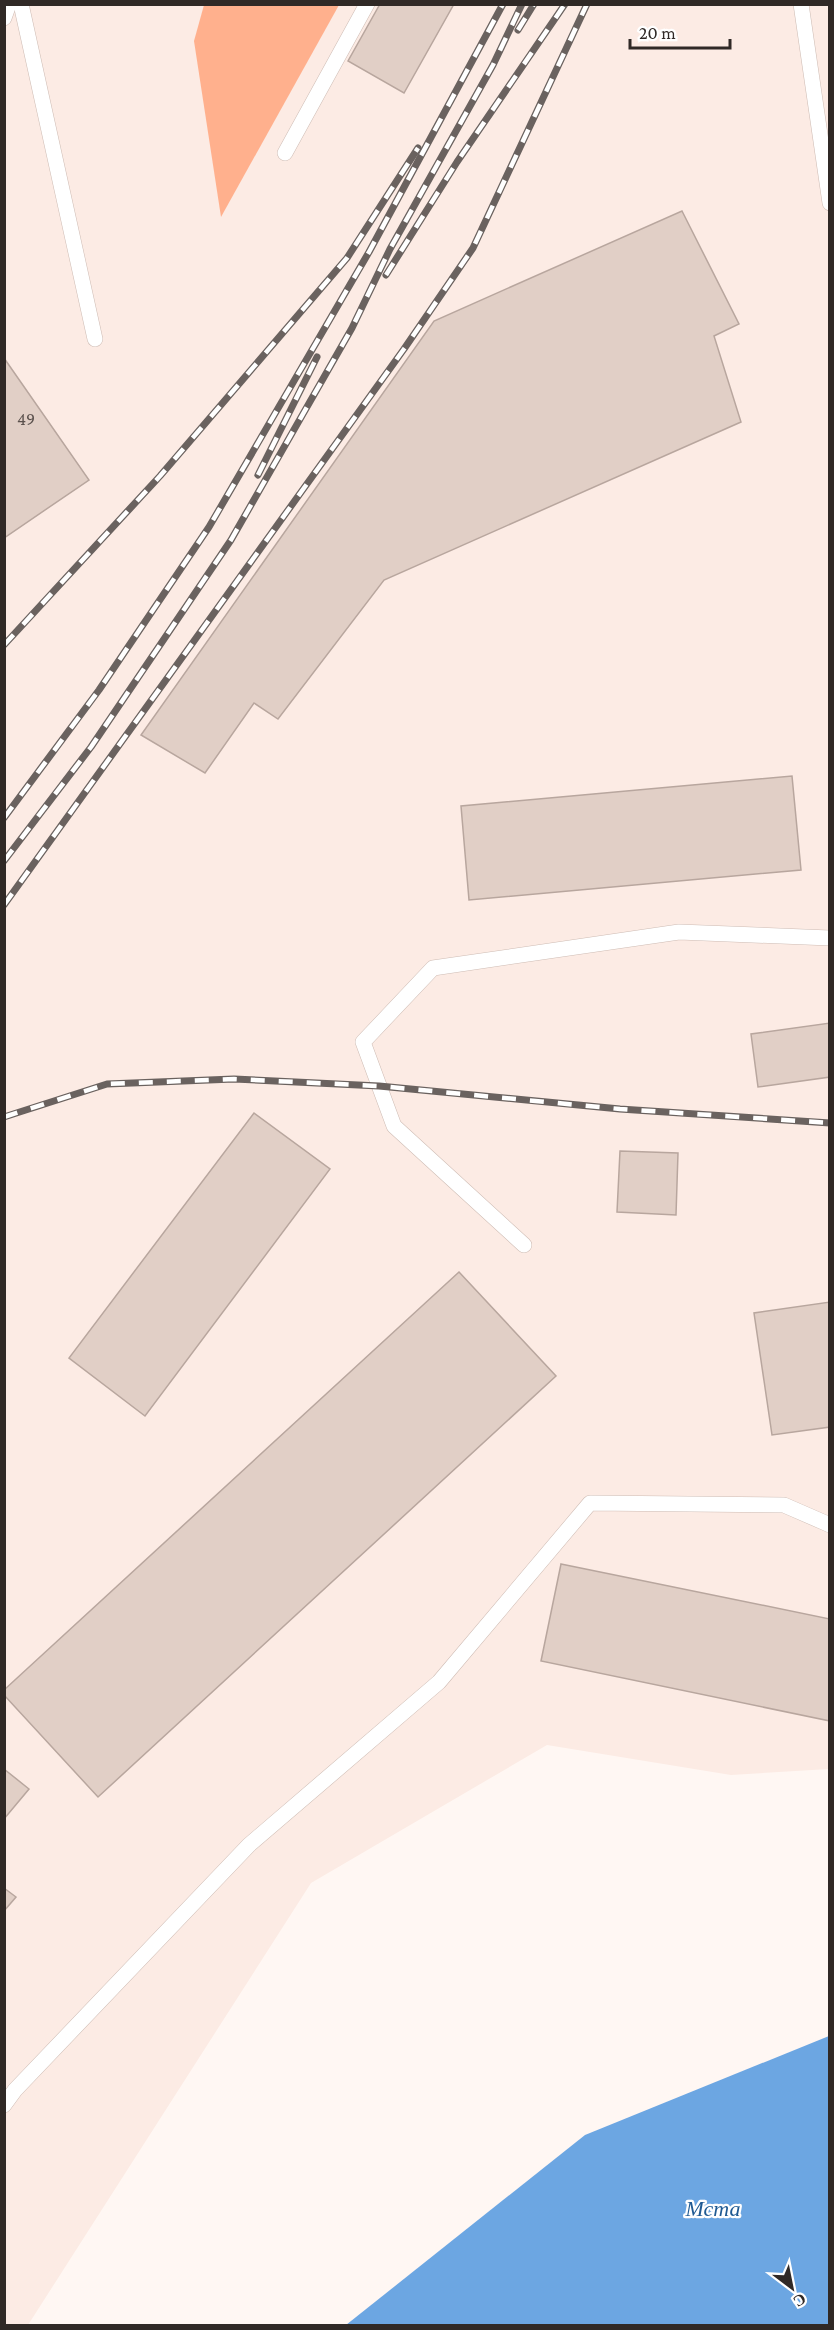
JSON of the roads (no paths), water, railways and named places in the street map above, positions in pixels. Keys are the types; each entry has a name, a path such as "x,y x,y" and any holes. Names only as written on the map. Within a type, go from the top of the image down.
{"lane":[{"path":"4,18 9,4"},
{"path":"21,4 95,339"},
{"path":"285,153 367,4"},
{"path":"801,4 830,202"},
{"path":"524,1245 394,1126 363,1042 433,968 679,932 830,938"},
{"path":"4,2105 15,2090 249,1845 439,1682 590,1503 784,1505 830,1525"}],"water":[{"name":"Мста","path":"829,2036 829,2325 346,2325 585,2135"}],"railway":[{"path":"4,818 99,690 209,527 369,252 503,4"},
{"path":"4,861 91,747 231,540 352,328 390,249 493,65 522,4"},
{"path":"518,30 534,4"},
{"path":"386,275 457,162 565,4"},
{"path":"4,905 404,349 473,248 587,4"},
{"path":"4,645 160,476 347,258 418,148"},
{"path":"258,475 317,357"},
{"path":"4,1117 107,1084 234,1079 379,1086 620,1109 830,1123"}]}
